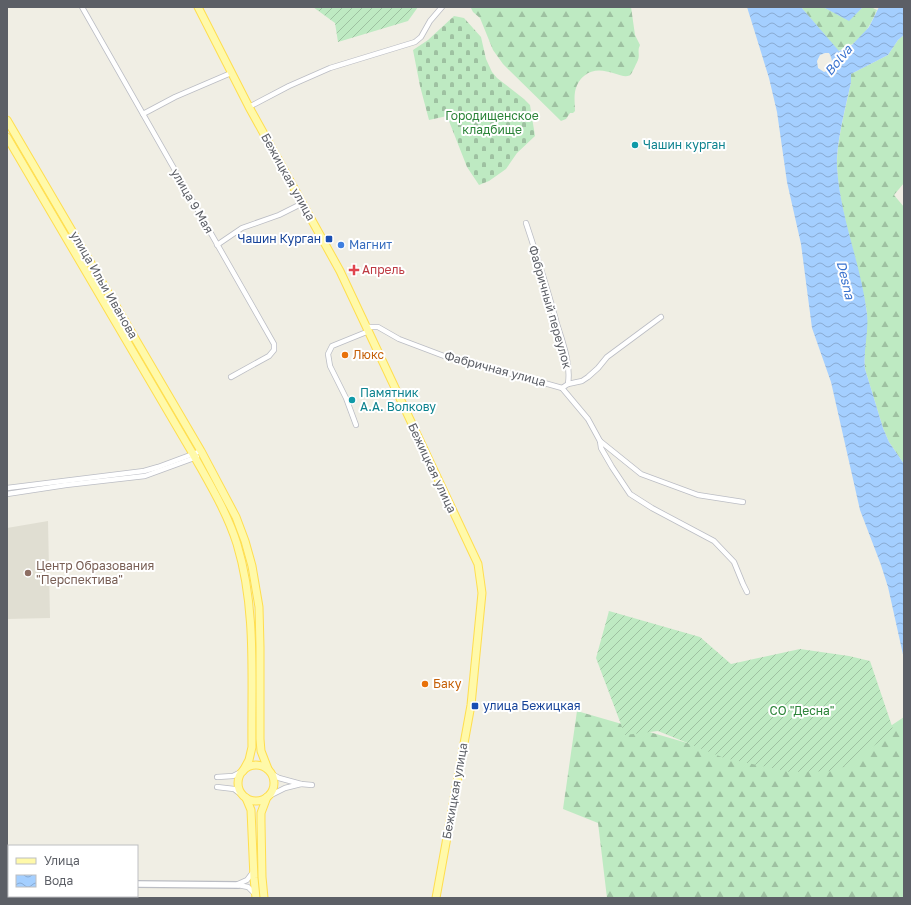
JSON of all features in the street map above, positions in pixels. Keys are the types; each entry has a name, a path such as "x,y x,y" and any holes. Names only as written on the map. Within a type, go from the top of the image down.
{"main road":[{"name":"Бежицкая улица","path":"198,7 249,107 340,271 404,410 478,564 482,593 471,705 436,898"},
{"name":"улица Ильи Иванова","path":"7,120 224,491 236,517 245,541 256,586 259,607 260,739 261,750 270,771"},
{"name":"улица Ильи Иванова","path":"7,137 194,456 216,495 237,544 248,594 252,640 252,747 249,760 243,771"},
{"path":"256,897 251,810 246,798 239,788 240,776 243,771 252,765 263,766 270,771 274,784 273,789 264,804 261,817 262,877 264,898"},
{"path":"246,798 257,801 267,797"}],"street":[{"name":"улица 9 Мая","path":"82,7 274,344 274,350 269,356 231,376"},
{"path":"249,107 288,86 330,68 415,42 442,7"},
{"path":"143,114 175,97 231,73"},
{"path":"217,245 242,228 279,215 303,203"},
{"name":"Фабричный переулок","path":"526,223 546,282 567,357 569,375 568,384 562,388"},
{"path":"568,384 588,378 607,357 661,316"},
{"name":"Фабричная улица","path":"368,329 378,327 399,339 444,356 562,388 588,419 612,468 630,494 652,508 714,541 734,562 747,592"},
{"path":"356,425 346,398 330,366 328,354 332,346 368,329"},
{"name":"Фабричная улица","path":"600,441 641,474 698,494 743,502"},
{"path":"7,494 145,476 202,453"},
{"path":"7,488 144,471 194,456"},
{"path":"217,777 234,776 243,771"},
{"path":"270,771 279,778 302,784"},
{"path":"267,797 285,788 302,784 312,784"},
{"path":"218,787 234,789 246,798"},
{"path":"238,885 247,880 254,872"},
{"path":"138,884 238,885 248,887 256,897"}],"shaded area":[{"name":"Центр Образования \"Перспектива\"","path":"48,521 50,618 7,619 7,528"}],"green space":[{"path":"313,7 418,7 408,21 338,42 335,23"},
{"path":"472,7 631,7 635,35 640,45 638,60 632,73 628,76 598,71 591,72 584,76 579,81 575,90 575,111 570,113 566,119 561,121 503,64 493,50 480,18 473,12"},
{"path":"801,7 823,7 849,20 863,7 871,7 877,10 870,24 858,40 846,48 838,51"},
{"name":"Городищенское кладбище","path":"454,16 464,18 481,37 486,59 492,72 497,78 530,105 535,136 517,153 506,169 489,181 479,185 467,167 447,116 429,120 413,50 428,40"},
{"path":"904,35 904,183 894,195 904,207 904,464 889,442 883,428 865,369 867,310 840,197 837,157 851,82 851,74 888,55 898,40"},
{"name":"СО \"Десна\"","path":"609,611 700,637 731,664 800,649 849,656 870,661 894,732 837,771 790,772 724,758 658,731 625,735 596,658"},
{"path":"577,711 701,747 832,765 904,717 904,898 607,898 598,823 563,809"}],"water":[{"path":"747,7 801,7 839,51 852,45 869,27 879,7 904,7 904,35 898,40 888,55 851,74 851,82 840,136 837,167 842,204 860,277 867,314 865,369 883,428 889,442 904,464 904,659 888,587 860,510 831,382 812,328 801,244 787,182 777,112 769,78","holes":["829,53 832,59 832,64 831,67 824,72 818,68 817,61 820,55"]},
{"path":"823,7 863,7 849,21"}],"place":[{"name":"Чашин курган","path":"635,145"},
{"name":"Чашин Курган","path":"329,239"},
{"name":"Магнит","path":"341,245"},
{"name":"Апрель","path":"354,270"},
{"name":"Люкс","path":"345,355"},
{"name":"Памятник А.А. Волкову","path":"352,400"},
{"name":"Центр Образования \"Перспектива\"","path":"28,573"},
{"name":"Баку","path":"425,684"},
{"name":"улица Бежицкая","path":"475,706"}],"water label":[{"name":"Bolva","path":"838,60"},
{"name":"Desna","path":"846,280"}]}
